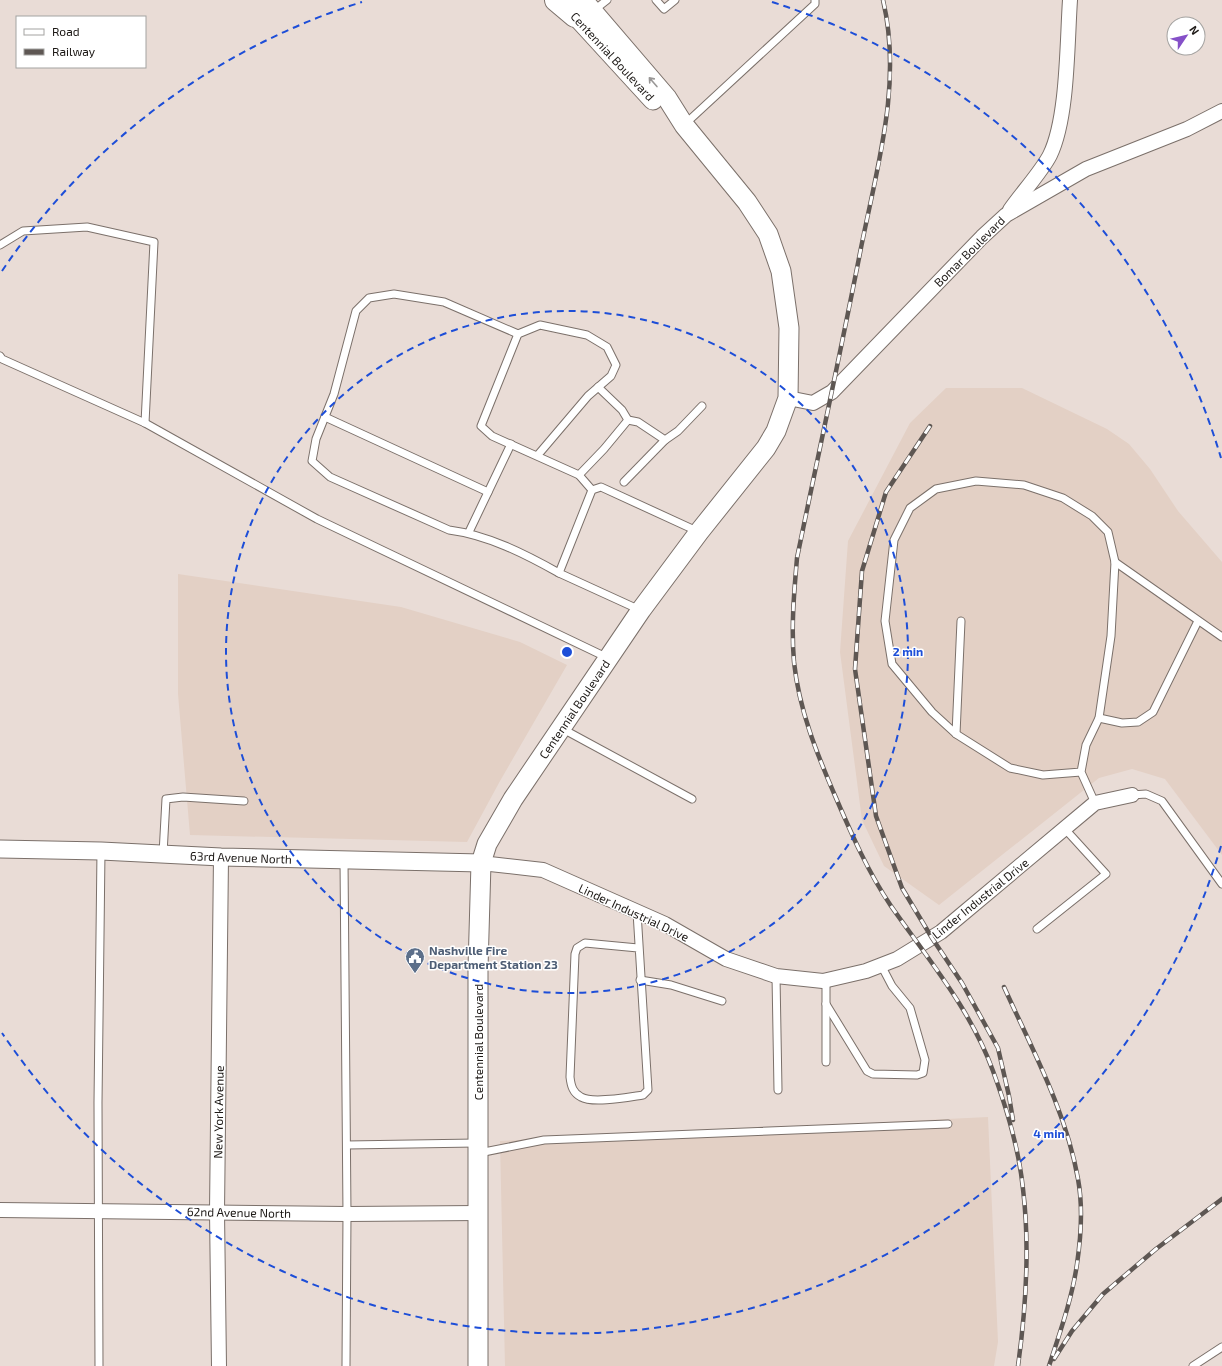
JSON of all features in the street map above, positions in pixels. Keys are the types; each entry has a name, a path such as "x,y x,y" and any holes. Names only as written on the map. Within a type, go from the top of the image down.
{"highway":[{"path":"556,0 584,8"}],"main road":[{"name":"Centennial Boulevard","path":"478,1366 478,968 481,863 487,844 513,799 641,610 699,532 766,448 776,431 788,398 789,328 781,271 768,234 748,202 684,125 668,98 584,8"}],"street":[{"path":"1006,215 1050,155 1059,131 1063,98 1070,0"},
{"name":"Bomar Boulevard","path":"788,398 813,403 832,392 982,237 1006,215 1086,169 1187,129 1222,111"},
{"name":"Linder Industrial Drive","path":"481,863 543,870 665,924 726,958 776,976 826,980 866,971 897,959 941,932 1096,803 1132,795"},
{"name":"63rd Avenue North","path":"0,849 101,851 221,857 481,863"},
{"name":"New York Avenue","path":"219,1366 217,1212 221,857"},
{"name":"62nd Avenue North","path":"0,1210 347,1214 479,1213"}],"lane":[{"path":"656,0 664,9 675,0"},
{"path":"684,125 814,1"},
{"path":"0,245 23,231 87,227 154,242 145,423"},
{"path":"537,456 598,387 611,376 616,365 607,347 587,335 540,325 518,334 444,302 394,294 369,298 356,311 334,394 316,439 312,461 330,477 448,530 469,532 530,557 559,573 641,610"},
{"path":"518,334 481,426 492,436 579,475 592,490"},
{"path":"0,356 2,359 145,423 317,519 608,658"},
{"path":"598,387 622,410 628,420 638,422 665,440"},
{"path":"624,482 665,440 678,431 702,406"},
{"path":"325,416 488,492"},
{"path":"579,475 604,449 628,420"},
{"path":"469,532 511,444"},
{"path":"1080,772 1043,775 1010,768 956,734 932,712 892,664 885,621 894,540 910,508 936,489 976,481 1024,485 1063,498 1092,516 1108,532 1115,562 1111,636 1099,718 1086,745 1080,772 1096,803"},
{"path":"559,573 592,490 601,487 699,532"},
{"path":"1115,562 1222,638"},
{"path":"1099,718 1122,723 1138,722 1153,712 1198,621"},
{"path":"956,734 961,622"},
{"path":"561,728 692,799"},
{"path":"1132,795 1146,794 1162,801 1222,884"},
{"path":"163,854 166,799 183,797 244,801"},
{"path":"1037,929 1106,874 1065,829"},
{"path":"99,1366 98,1095 101,851"},
{"path":"344,860 347,1145 346,1366"},
{"path":"637,912 647,1092 643,1095 587,1100 582,1098 571,1086 570,1077 574,954 577,948 585,943 638,948"},
{"path":"826,1004 867,1071 873,1074 917,1075 923,1073 925,1060 910,1008 892,986 881,965"},
{"path":"776,976 778,1090"},
{"path":"640,980 671,985 722,1001"},
{"path":"826,980 826,1062"},
{"path":"347,1145 479,1148 544,1140 948,1124"},
{"path":"1193,1366 1222,1347"}],"shaded area":[{"path":"946,388 1022,388 1107,429 1129,444 1150,469 1178,511 1222,562 1222,855 1165,779 1132,769 1099,778 939,905 884,866 862,820 840,652 848,541 910,423"},
{"path":"178,574 401,607 520,642 567,665 500,781 467,842 190,835 178,694"},
{"path":"988,1117 998,1342 994,1366 505,1366 500,1141"}],"railway":[{"path":"883,0 888,32 890,64 889,96 885,127 880,159 797,558 793,623 794,662 796,680 804,715 848,826 875,880 891,906 934,965 973,1027 984,1049 1003,1100 1019,1159 1025,1211 1027,1255 1026,1278 1018,1366"},
{"path":"930,426 886,492 862,571 855,669 876,816 902,888 932,938 962,983 998,1048 1013,1120"},
{"path":"1004,987 1037,1057 1057,1105 1073,1154 1080,1189 1080,1232 1075,1277 1049,1366"},
{"path":"1054,1359 1072,1331 1103,1294 1156,1249 1222,1199"}],"place":[{"name":"Nashville Fire Department Station 23","path":"415,974"}]}
